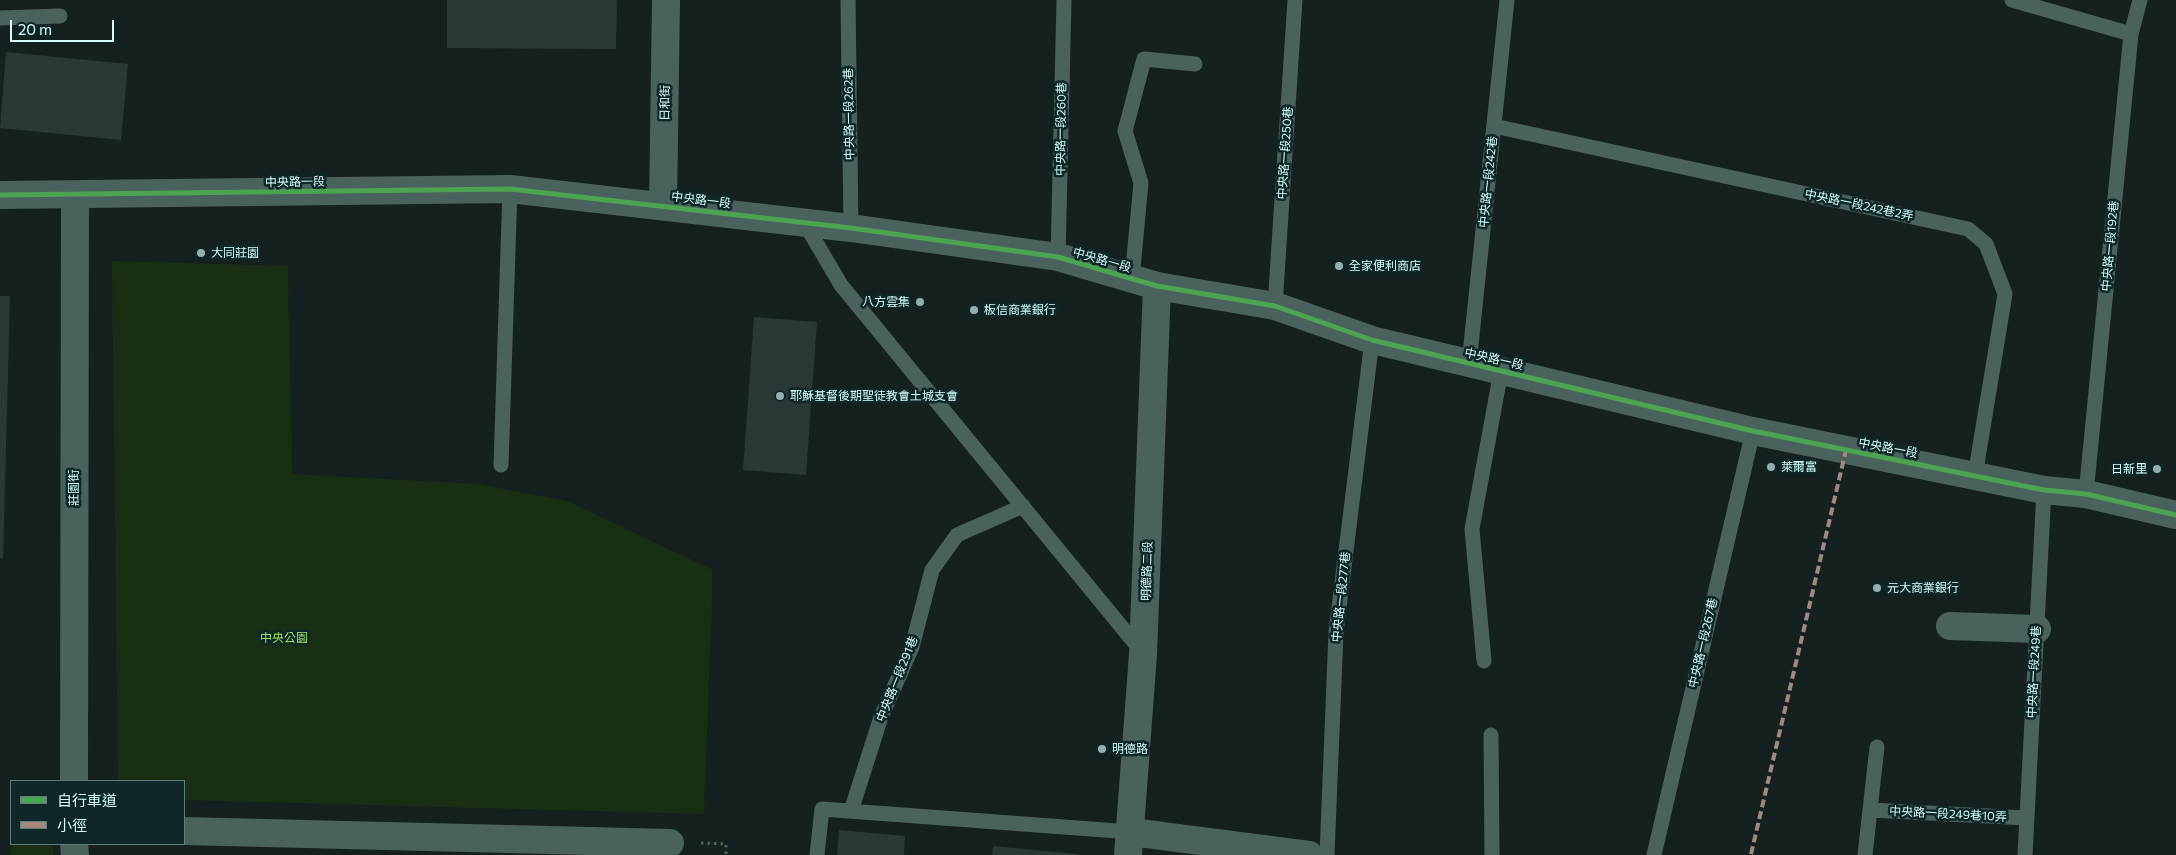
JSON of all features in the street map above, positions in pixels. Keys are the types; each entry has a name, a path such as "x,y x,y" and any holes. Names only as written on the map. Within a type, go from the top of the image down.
{"street":[{"name":"日和街","path":"663,206 666,0"},
{"name":"中央路一段","path":"0,195 510,189 804,222 1058,257 1145,282 1274,306 1372,340 1753,431 2044,490 2086,494 2176,515"},
{"name":"莊園街","path":"74,780 75,195"},
{"name":"明德路二段","path":"1130,844 1144,654 1145,282"},
{"path":"1950,626 2037,629"},
{"path":"185,832 670,843"},
{"path":"1130,844 1309,855"}],"lane":[{"name":"中央路一段262巷","path":"848,0 851,228"},
{"name":"中央路一段260巷","path":"1058,257 1064,0"},
{"name":"中央路一段250巷","path":"1274,306 1295,0"},
{"name":"中央路一段242巷","path":"1470,364 1507,0"},
{"path":"2012,0 2130,34"},
{"name":"中央路一段192巷","path":"2086,494 2130,34 2140,0"},
{"path":"0,18 60,16"},
{"path":"1145,282 1141,183 1125,131 1144,59 1195,64"},
{"name":"中央路一段242巷2弄","path":"1494,126 1968,229 1986,244 2005,294 1975,476"},
{"path":"501,465 510,189"},
{"path":"804,222 841,285 1144,654"},
{"name":"中央路一段277巷","path":"1327,855 1336,632 1372,340"},
{"path":"1484,661 1472,529 1501,371"},
{"name":"中央路一段267巷","path":"1654,855 1753,431"},
{"name":"中央路一段249巷","path":"2025,855 2044,490"},
{"name":"中央路一段291巷","path":"851,811 881,717 912,647 932,570 957,535 1023,506"},
{"path":"1491,735 1492,855"},
{"name":"中央路一段249巷10弄","path":"1865,855 1877,747"},
{"path":"818,855 822,809 1130,844"},
{"name":"中央路一段249巷10弄","path":"1870,810 2027,818"}],"green space":[{"name":"中央公園","path":"112,261 288,266 292,474 478,484 567,501 713,570 704,814 185,800 185,780 118,780"},
{"path":"13,845 53,845 53,855 9,855"}],"building":[{"path":"447,0 617,0 616,49 447,48"},
{"path":"6,52 128,64 121,140 0,128"},
{"path":"0,296 10,296 3,559 0,558"},
{"name":"耶穌基督後期聖徒教會土城支會","path":"754,317 817,322 806,475 743,470"},
{"path":"839,830 905,836 904,855 837,855"},
{"path":"993,846 1077,854 1077,855 992,855"}],"marked path":[{"path":"1751,854 1846,450"}],"cycle path":[{"path":"0,195 510,189 851,228 1058,257 1157,286 1275,306 1372,340 1753,431 2044,490 2086,494 2176,515"}],"place":[{"name":"大同莊園","path":"201,253"},
{"name":"全家便利商店","path":"1339,266"},
{"name":"八方雲集","path":"920,302"},
{"name":"板信商業銀行","path":"974,310"},
{"name":"耶穌基督後期聖徒教會土城支會","path":"780,396"},
{"name":"萊爾富","path":"1771,467"},
{"name":"日新里","path":"2157,469"},
{"name":"元大商業銀行","path":"1877,588"},
{"name":"明德路","path":"1102,749"}]}
